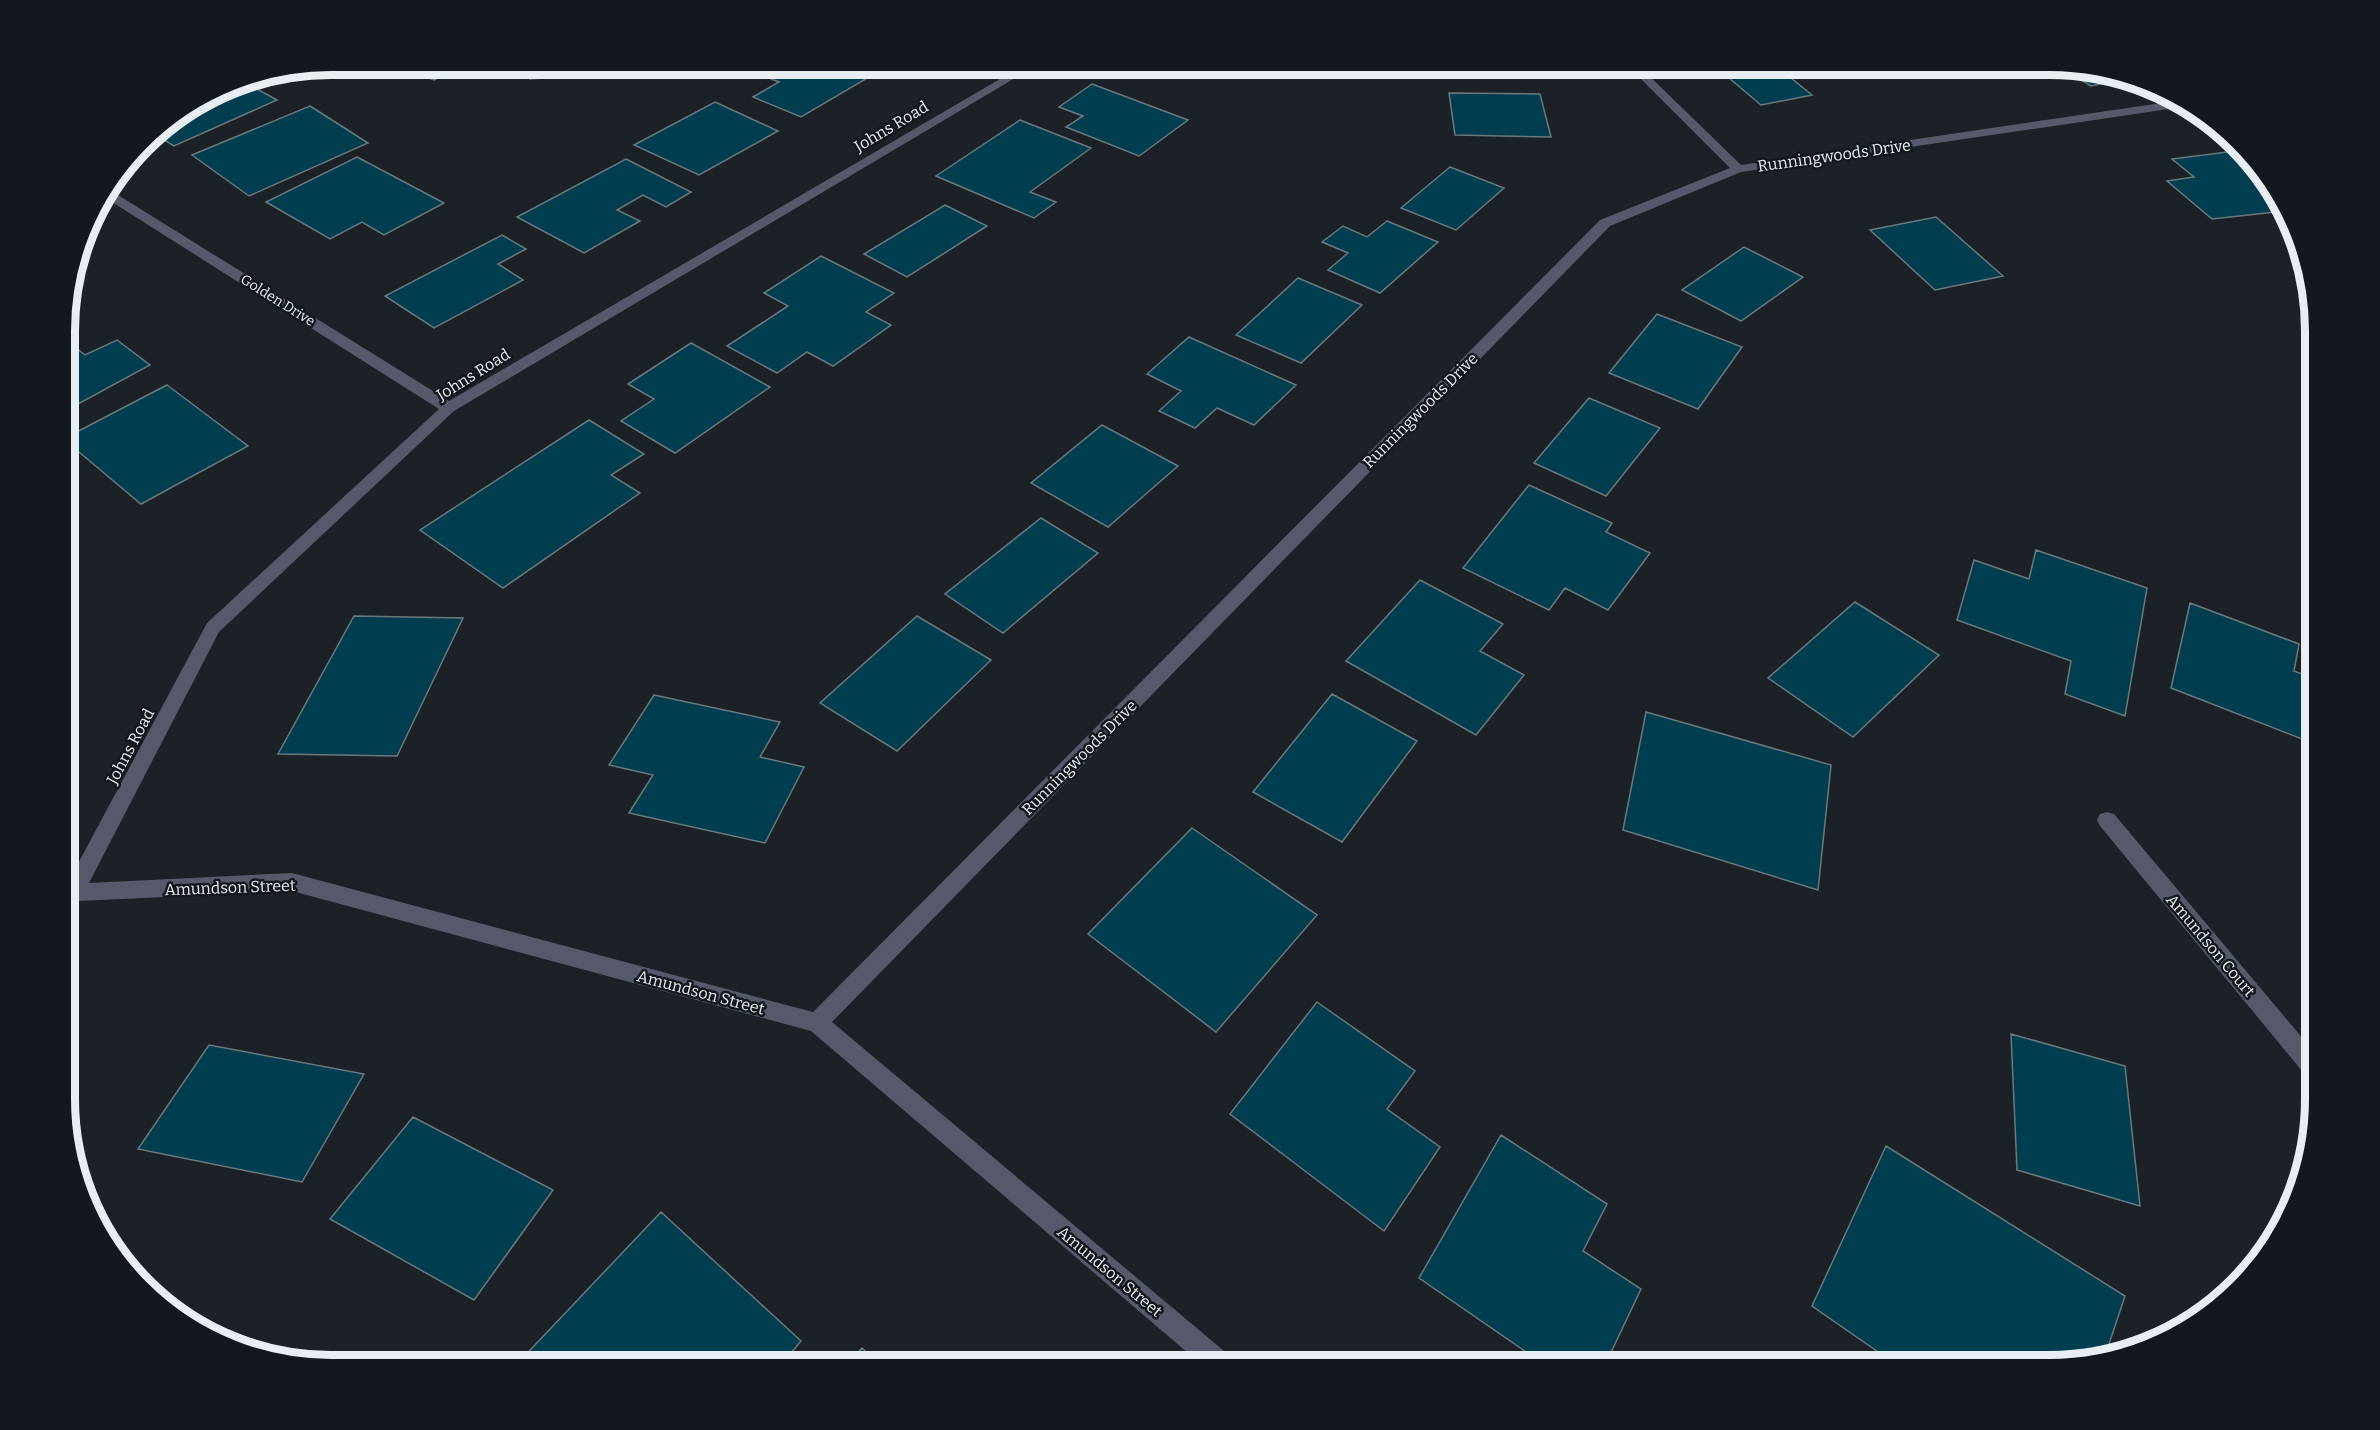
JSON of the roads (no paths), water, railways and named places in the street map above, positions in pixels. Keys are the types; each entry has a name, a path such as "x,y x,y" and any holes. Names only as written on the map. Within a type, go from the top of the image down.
{"street":[{"name":"Johns Road","path":"75,886 213,628 448,408 1012,75"},
{"path":"1643,75 1738,169"},
{"name":"Runningwoods Drive","path":"817,1023 1605,223 1738,169 2170,105"},
{"name":"Golden Drive","path":"113,197 448,408"},
{"name":"Amundson Court","path":"2107,819 2305,1058"},
{"name":"Amundson Street","path":"75,897 292,882 817,1023 1209,1355"}]}
